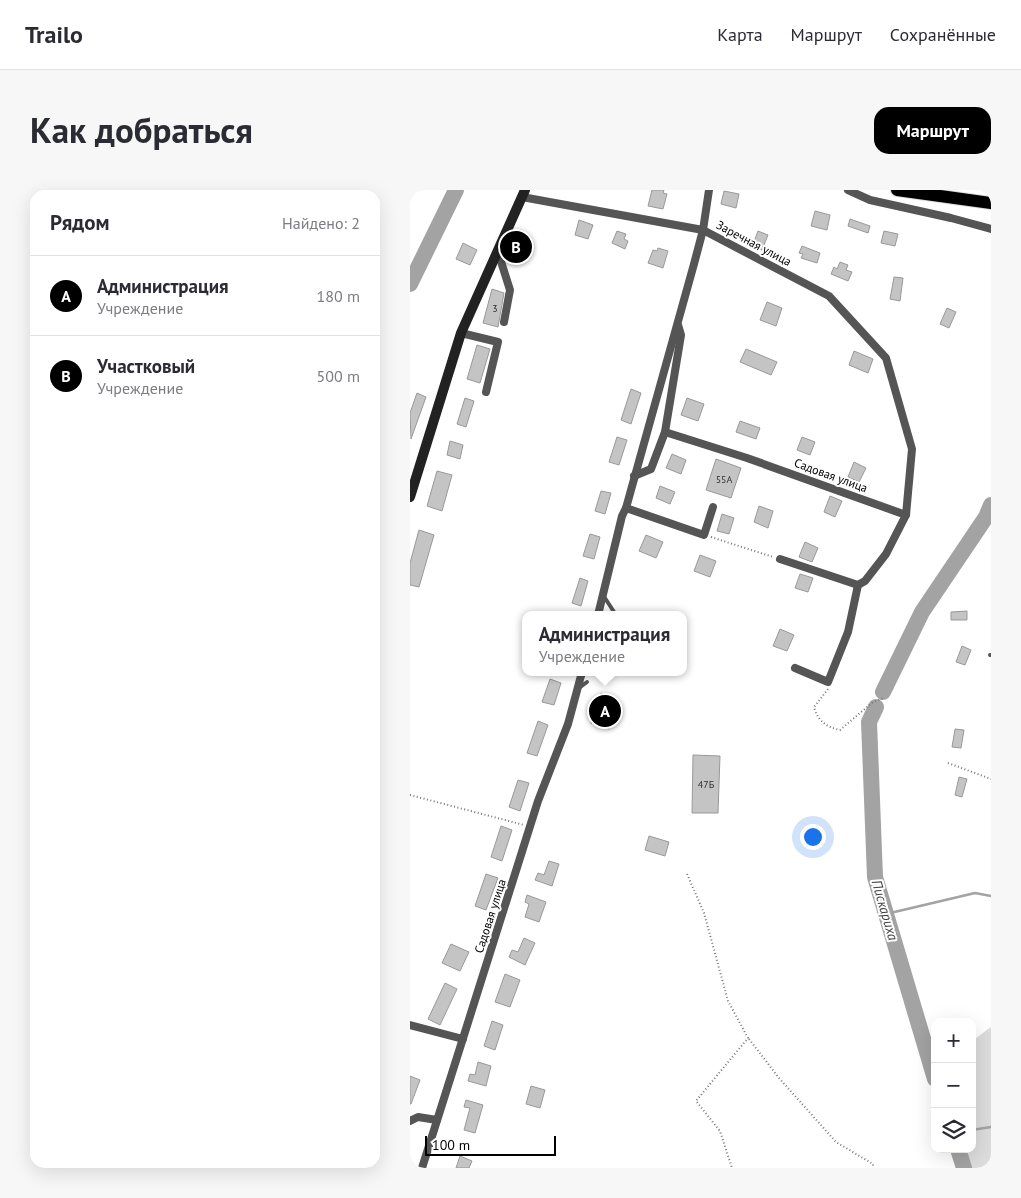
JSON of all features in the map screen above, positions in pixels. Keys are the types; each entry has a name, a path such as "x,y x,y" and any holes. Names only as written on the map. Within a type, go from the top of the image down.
{"main road":[{"path":"897,190 991,203"}],"street":[{"path":"599,611 622,516 626,508 703,230 709,190"},
{"path":"848,190 870,200 991,229"},
{"name":"Заречная улица","path":"410,497 461,333 524,194 703,230 829,296 886,358 912,449 906,515"},
{"path":"498,252 510,290 504,322"},
{"path":"634,476 651,469 665,432 681,335 678,323"},
{"path":"461,333 498,342 486,392"},
{"name":"Садовая улица","path":"665,432 747,458 906,515"},
{"path":"626,508 704,535 713,507"},
{"path":"795,668 828,682 848,632 858,585 864,581 886,554 906,515"},
{"path":"780,559 858,585"},
{"name":"Садовая улица","path":"422,1168 538,801 568,724 581,676"},
{"path":"410,1026 463,1039"},
{"path":"410,1121 418,1117 437,1120"}],"lane":[{"path":"603,594 614,611"},
{"path":"577,690 587,682"}],"path":[{"path":"704,535 780,559"},
{"path":"828,682 828,691 814,707 817,718 830,728 840,730 873,702 884,698"},
{"path":"948,763 991,779"},
{"path":"410,795 531,826"},
{"path":"687,874 704,913 728,1001 748,1038 779,1078 836,1142 873,1164 873,1168"},
{"path":"732,1168 720,1131 696,1101 748,1038"}],"shaded area":[{"path":"991,1027 991,1168 957,1168 959,1153 976,1153 976,1038"}],"building":[{"path":"652,190 664,190 663,193 667,194 663,209 648,206"},
{"path":"724,191 739,194 736,208 721,204"},
{"path":"815,211 830,215 827,230 811,226"},
{"path":"850,219 870,226 868,233 848,226"},
{"path":"579,220 593,225 588,239 575,235"},
{"path":"617,231 626,234 624,239 628,241 625,249 612,243"},
{"path":"758,231 768,235 762,250 752,247"},
{"path":"884,231 898,234 895,246 881,243"},
{"path":"516,237 524,241 517,256 509,253"},
{"path":"463,243 477,250 470,265 456,259"},
{"path":"802,246 820,253 817,263 801,258 803,254 799,253"},
{"path":"658,248 668,251 663,268 648,263 653,250 657,251"},
{"path":"840,262 848,265 846,270 852,272 848,281 831,274 834,267 837,269"},
{"path":"894,277 903,278 900,301 890,299"},
{"path":"492,289 504,293 498,327 483,323"},
{"path":"767,302 782,308 776,326 760,320"},
{"path":"947,308 956,312 949,328 940,324"},
{"path":"477,345 490,349 480,383 467,379"},
{"path":"746,349 777,362 771,375 740,362"},
{"path":"854,351 873,359 868,373 849,365"},
{"path":"631,389 641,393 631,424 621,420"},
{"path":"417,393 426,397 411,439 410,413"},
{"path":"465,398 474,401 466,427 457,424"},
{"path":"687,398 704,404 698,421 681,415"},
{"path":"740,421 760,428 756,439 736,432"},
{"path":"617,437 627,440 619,465 609,462"},
{"path":"802,437 815,442 810,455 797,450"},
{"path":"450,441 463,445 460,459 447,455"},
{"path":"672,454 686,460 681,474 666,468"},
{"path":"716,459 741,468 731,498 706,490"},
{"path":"854,462 866,468 859,482 848,477"},
{"path":"437,471 452,475 442,511 427,506"},
{"path":"660,486 675,492 670,504 656,498"},
{"path":"601,491 611,493 605,514 595,511"},
{"path":"830,496 842,501 835,517 824,512"},
{"path":"759,506 773,511 768,528 754,522"},
{"path":"722,514 734,518 729,534 717,531"},
{"path":"419,530 434,535 419,587 410,585 410,563"},
{"path":"590,534 600,537 594,559 583,556"},
{"path":"646,535 663,542 656,558 639,551"},
{"path":"805,542 818,548 812,562 799,557"},
{"path":"700,555 716,561 710,577 694,571"},
{"path":"800,574 813,578 808,592 795,588"},
{"path":"580,578 588,581 581,606 572,603"},
{"path":"967,611 967,620 951,620 951,612"},
{"path":"780,629 794,635 787,651 773,646"},
{"path":"962,646 971,650 965,665 956,662"},
{"path":"550,679 561,683 554,705 542,702"},
{"path":"601,693 618,699 609,729 591,723"},
{"path":"538,721 548,725 537,756 527,753"},
{"path":"955,729 964,730 961,748 952,747"},
{"path":"693,755 720,756 718,813 692,813"},
{"path":"959,777 967,779 962,797 955,795"},
{"path":"518,780 529,783 520,811 509,807"},
{"path":"501,826 512,830 502,861 491,857"},
{"path":"649,836 669,842 665,856 645,850"},
{"path":"549,861 559,864 552,886 535,880 538,873 544,875"},
{"path":"486,874 498,878 486,910 475,906"},
{"path":"527,895 546,902 539,922 525,917 529,904 525,902"},
{"path":"524,938 535,943 525,965 509,957 512,950 518,952"},
{"path":"451,944 469,952 460,971 442,963"},
{"path":"505,974 520,980 510,1007 495,1002"},
{"path":"445,983 457,989 440,1025 428,1019"},
{"path":"492,1021 503,1025 495,1050 484,1046"},
{"path":"478,1062 491,1066 486,1086 468,1081 470,1074 475,1075"},
{"path":"410,1076 420,1080 411,1104 410,1104"},
{"path":"531,1086 545,1090 540,1108 526,1104"},
{"path":"466,1100 483,1105 475,1133 464,1130 470,1108 464,1107"},
{"path":"460,1156 472,1161 469,1168 456,1168"}],"waterway":[{"path":"410,284 456,190"},
{"name":"Пискариха","path":"883,692 922,612 986,517 991,505"},
{"name":"Пискариха","path":"876,707 869,722 875,877 931,1066"},
{"path":"886,914 975,893 991,896"},
{"path":"976,1129 991,1127"},
{"name":"Пискариха","path":"959,1153 964,1168"}],"place":[{"name":"Участковый","path":"516,247"},
{"name":"Администрация","path":"605,711"}]}
